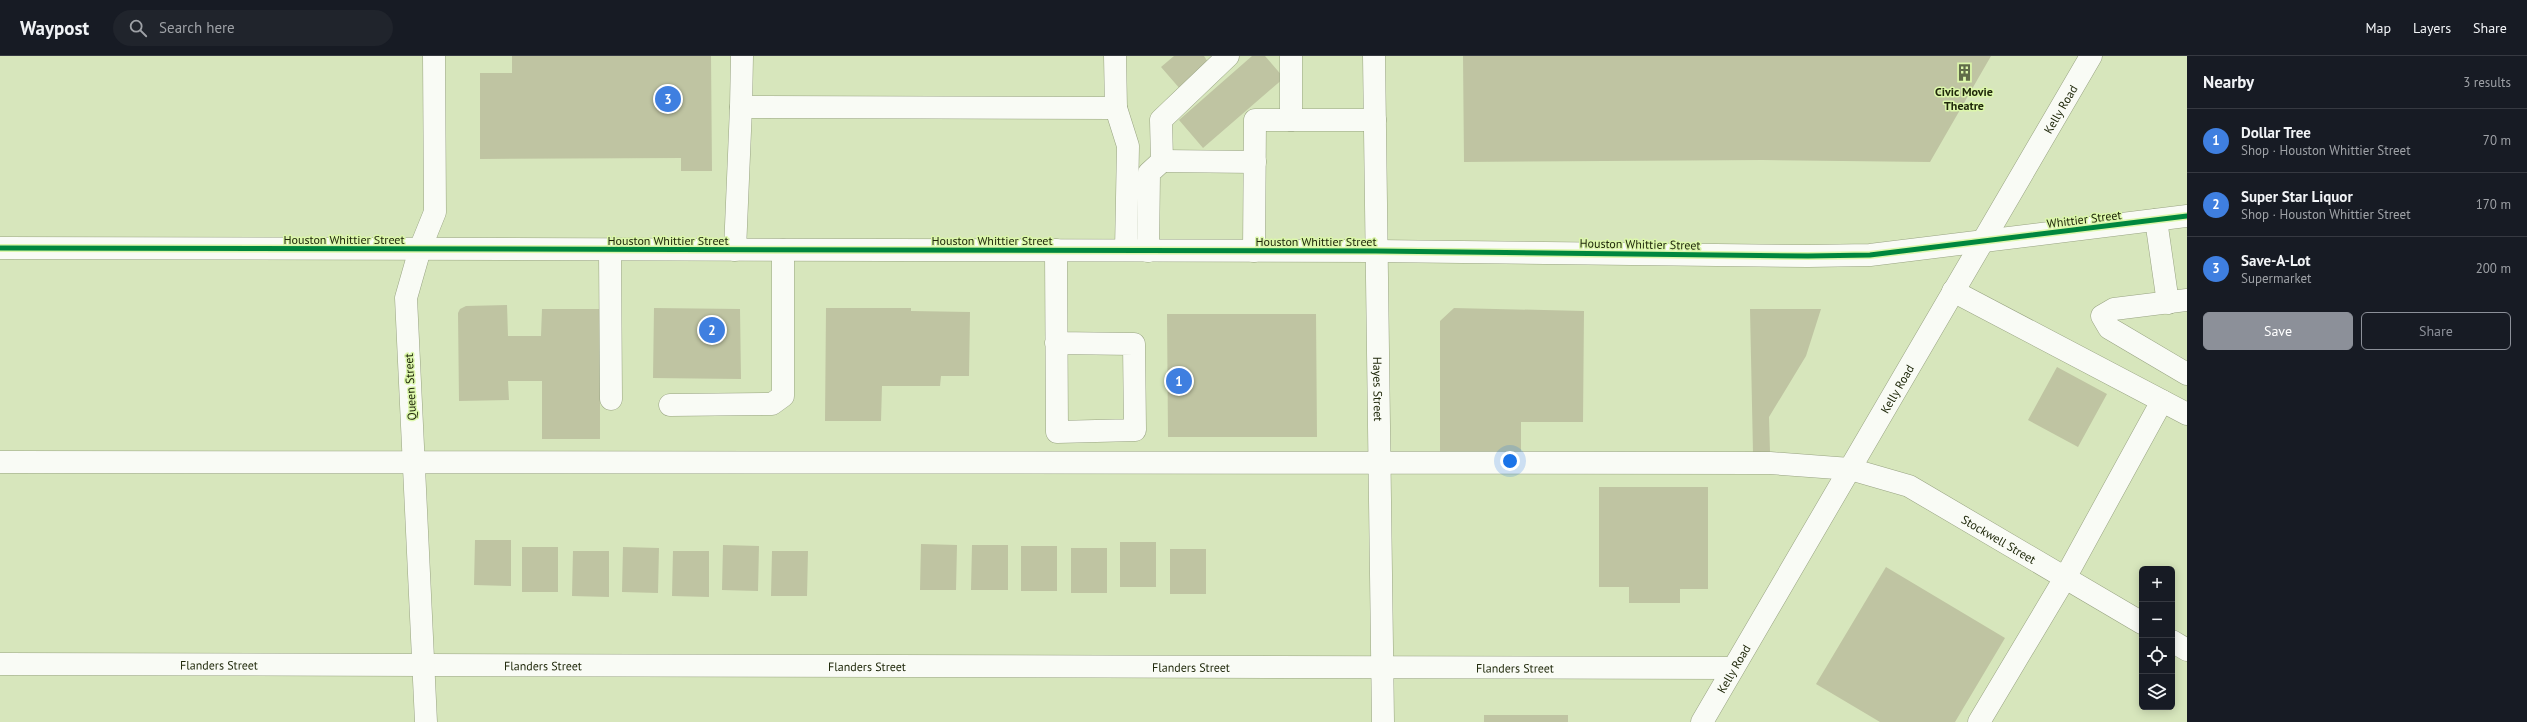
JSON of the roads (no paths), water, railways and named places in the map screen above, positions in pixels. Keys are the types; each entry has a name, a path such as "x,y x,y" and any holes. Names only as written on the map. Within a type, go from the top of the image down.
{"street":[{"name":"Queen Street","path":"426,722 406,298 420,249 435,212 434,56"},
{"path":"735,250 742,56"},
{"path":"1115,56 1116,108 1128,146 1126,250"},
{"path":"1162,161 1161,120 1228,56"},
{"path":"1291,56 1291,120"},
{"name":"Hayes Street","path":"1374,56 1382,722"},
{"name":"Kelly Road","path":"1702,722 2091,56"},
{"path":"741,107 1116,108"},
{"path":"1254,251 1255,120 1375,120"},
{"path":"1148,251 1149,172 1162,161 1255,162"},
{"name":"Whittier Street","path":"1982,241 2187,216"},
{"path":"2156,220 2177,302 2114,309 2102,316 2108,328 2187,374"},
{"name":"Houston Whittier Street","path":"0,248 1376,251 1808,256 1870,254 1982,241"},
{"path":"610,250 611,400"},
{"path":"670,405 772,404 784,396 783,250"},
{"path":"1056,250 1057,462"},
{"path":"1953,291 2187,414"},
{"path":"1056,344 1134,344 1136,430 1057,432"},
{"path":"1979,722 2065,578 2162,401"},
{"name":"Stockwell Street","path":"0,462 414,461 1770,463 1850,469 1910,486 2139,621"},
{"path":"2175,643 2187,650"},
{"name":"Flanders Street","path":"0,664 1734,668"}],"place":[{"name":"Civic Movie Theatre","path":"1964,72"},
{"name":"Save-A-Lot","path":"668,99"},
{"name":"Super Star Liquor","path":"712,330"},
{"name":"Dollar Tree","path":"1179,381"}]}
